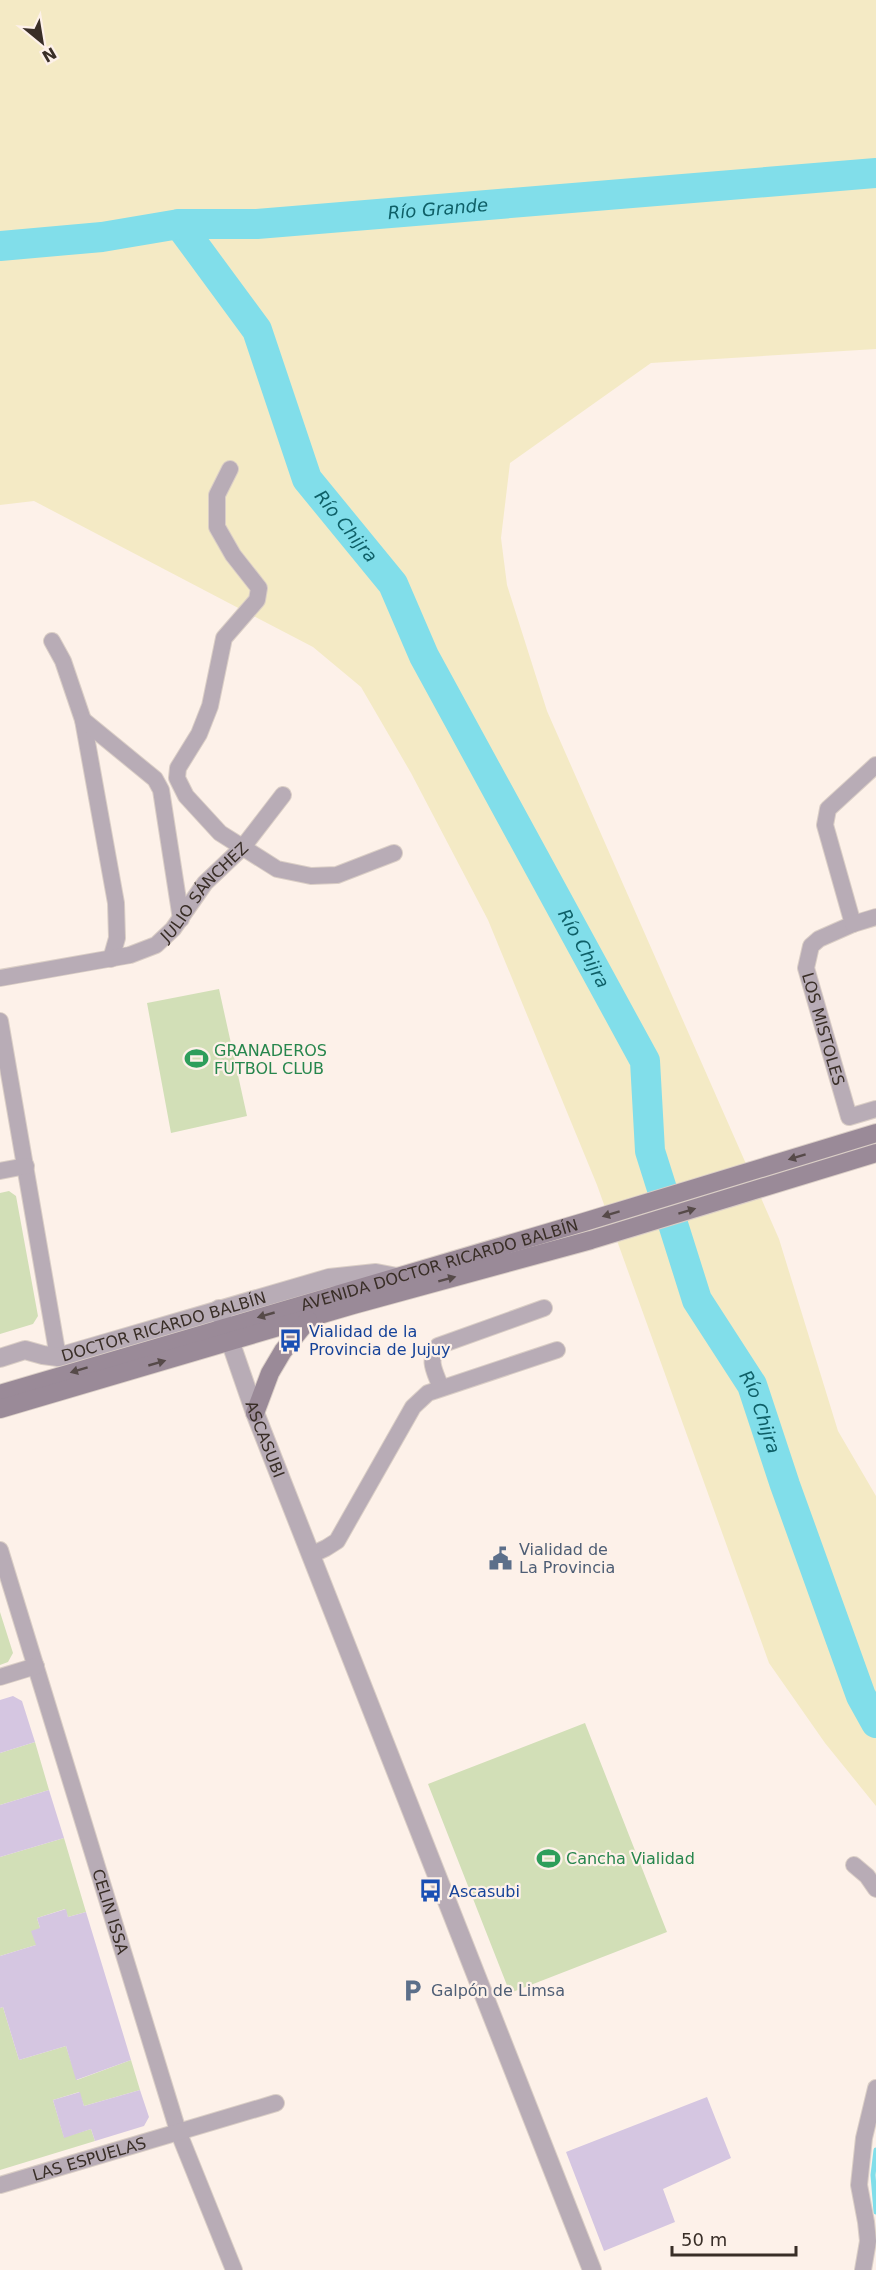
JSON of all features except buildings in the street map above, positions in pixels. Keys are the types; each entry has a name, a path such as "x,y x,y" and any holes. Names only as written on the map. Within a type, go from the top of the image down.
{"main road":[{"name":"AVENIDA DOCTOR RICARDO BALBÍN","path":"0,1409 398,1277 876,1133"},
{"name":"AVENIDA DOCTOR RICARDO BALBÍN","path":"0,1394 227,1334 308,1320 353,1305 591,1240 876,1153"},
{"path":"255,1413 270,1373 283,1351 308,1320"}],"street":[{"path":"230,469 217,495 217,527 233,555 259,588 257,600 224,638 210,706 199,734 178,768 177,778 186,796 220,833 277,869 311,876 337,875 394,853"},
{"path":"52,641 63,661 82,720 116,903 117,938 111,959"},
{"path":"82,720 155,778 161,790 181,919"},
{"path":"853,924 825,825 828,809 876,765"},
{"path":"161,790 177,778"},
{"name":"JULIO SÁNCHEZ","path":"0,978 130,955 156,945 181,919 205,883 243,847 283,795"},
{"name":"LOS MISTOLES","path":"876,917 819,939 811,946 806,968 849,1118 876,1109"},
{"path":"0,1021 58,1357"},
{"path":"0,1171 26,1166"},
{"name":"DOCTOR RICARDO BALBÍN","path":"0,1358 25,1350 58,1357 344,1275 376,1273 398,1277"},
{"path":"441,1388 432,1363 432,1354 438,1346 544,1308"},
{"name":"ASCASUBI","path":"219,1309 255,1413 592,2270"},
{"path":"311,1555 337,1541 413,1407 428,1393 557,1350"},
{"name":"CELIN ISSA","path":"0,1550 178,2131 234,2270"},
{"path":"0,1677 36,1666"},
{"path":"854,1865 867,1876 876,1889"},
{"path":"863,2270 868,2241 867,2222 859,2185 864,2138 876,2088"},
{"name":"LAS ESPUELAS","path":"0,2185 276,2103"}],"green space":[{"name":"GRANADEROS FUTBOL CLUB","path":"219,989 247,1116 171,1133 147,1003"},
{"path":"9,1191 16,1196 38,1316 33,1324 0,1334 0,1193"},
{"path":"0,1612 13,1653 8,1662 0,1665"},
{"name":"Cancha Vialidad","path":"585,1723 667,1932 510,1993 428,1784"},
{"path":"35,1742 49,1790 0,1805 0,1753"},
{"path":"64,1838 86,1912 68,1917 65,1909 37,1918 40,1928 36,1945 0,1956 0,1857"},
{"path":"3,2007 19,2060 66,2046 77,2080 131,2060 140,2090 84,2106 79,2092 53,2100 64,2137 91,2129 95,2141 0,2170 0,2008"}],"sand":[{"path":"0,0 876,0 876,349 651,363 510,463 501,538 507,585 547,711 779,1239 838,1431 876,1496 876,1806 825,1743 769,1663 597,1185 488,920 411,773 361,687 313,647 34,501 0,505"}],"waterway":[{"name":"Río Grande","path":"0,246 102,237 179,224 257,224 876,173"},
{"name":"Río Chijra","path":"179,224 257,330 307,479 393,584 424,656 645,1061 650,1151 697,1300 752,1385 785,1485 861,1696 876,1723"},
{"path":"876,2150 873,2175 876,2212"}],"place":[{"name":"GRANADEROS FUTBOL CLUB","path":"196,1059"},
{"name":"Vialidad de la Provincia de Jujuy","path":"291,1340"},
{"name":"Vialidad de La Provincia","path":"501,1558"},
{"name":"Cancha Vialidad","path":"548,1858"},
{"name":"Ascasubi","path":"431,1891"},
{"name":"Galpón de Limsa","path":"413,1990"}]}
